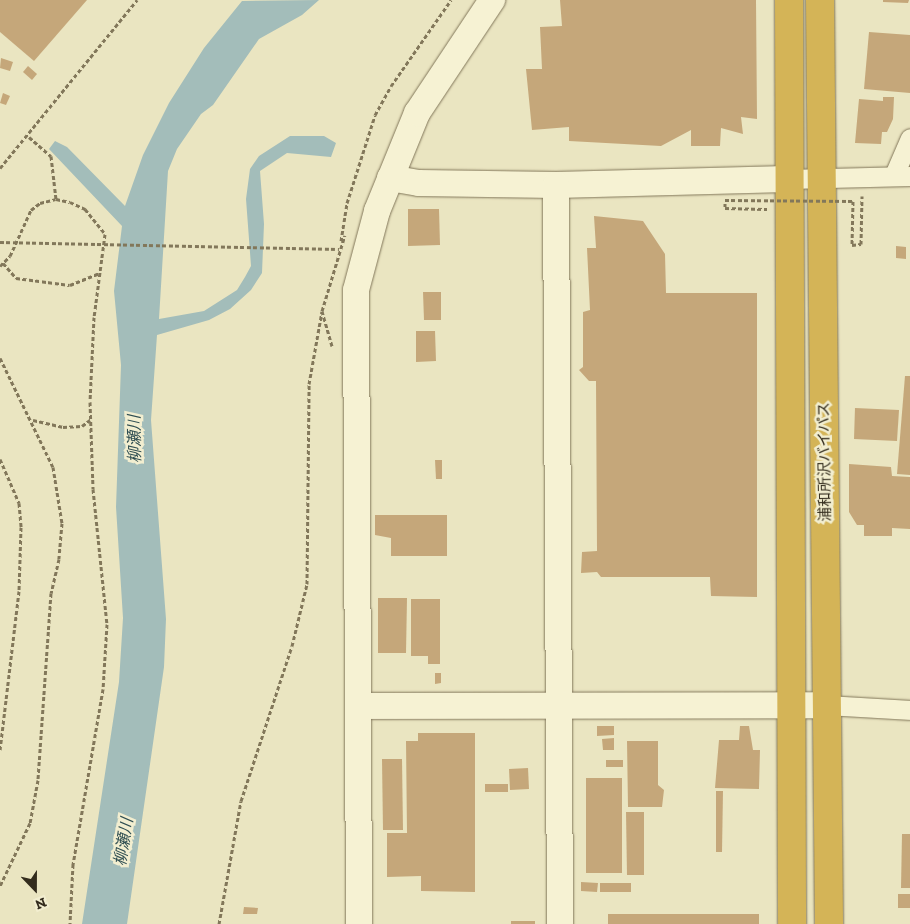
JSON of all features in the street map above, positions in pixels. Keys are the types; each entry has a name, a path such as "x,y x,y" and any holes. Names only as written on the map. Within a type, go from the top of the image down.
{"highway":[{"path":"789,0 787,179 792,924"},
{"name":"浦和所沢バイパス","path":"820,0 820,177 828,924"}],"street":[{"path":"358,924 356,290 377,211 426,97 492,0"},
{"path":"390,178 419,183 556,185 902,175 910,138"},
{"path":"556,185 560,924"},
{"path":"358,706 559,707 827,704 910,710"}],"path":[{"path":"0,168 29,137 137,0"},
{"path":"0,242 339,249 347,203 375,115 391,86 451,0"},
{"path":"29,137 52,156 56,199"},
{"path":"773,210 725,208 725,200 853,201 852,245 861,244 862,192"},
{"path":"70,924 73,864 103,689 107,624 93,489 91,419 94,317 101,273 105,234 85,209 56,199 31,210 2,264 16,278 70,285 101,273"},
{"path":"219,924 241,801 292,646 307,584 309,384 322,311"},
{"path":"0,358 52,466 59,496 61,541 51,593 38,780 30,822 0,886"},
{"path":"31,419 48,426 64,427 82,426 91,419"},
{"path":"0,459 20,503 21,527 19,591 0,750"}],"water":[{"name":"柳瀬川","path":"319,0 302,15 259,39 213,105 201,114 177,149 168,171 159,319 204,311 237,290 245,277 251,266 246,199 250,169 259,156 290,136 324,136 336,143 331,157 287,153 260,171 264,224 262,273 251,290 230,309 209,320 157,335 151,420 166,619 164,667 127,924 82,924 119,682 123,618 116,507 121,365 114,291 122,226 49,149 55,141 67,147 125,206 143,155 169,103 204,48 242,1"}],"building":[{"path":"0,0 87,0 34,61 0,32"},
{"path":"560,0 756,0 757,119 741,117 743,134 721,128 720,146 691,146 691,130 661,146 569,141 569,127 532,130 526,69 542,69 540,27 562,26"},
{"path":"883,0 909,0 908,3 883,2"},
{"path":"869,32 910,35 910,93 864,89"},
{"path":"1,58 13,62 10,71 0,68"},
{"path":"28,66 37,74 32,80 23,72"},
{"path":"3,93 10,96 6,105 0,103"},
{"path":"883,97 894,97 893,119 887,132 882,132 881,144 855,143 859,99 883,101"},
{"path":"408,209 439,209 440,245 408,246"},
{"path":"594,216 643,221 665,254 666,293 757,293 757,597 711,596 710,577 601,577 597,572 581,573 582,552 597,551 596,381 589,381 579,370 583,367 583,312 590,310 587,248 596,248"},
{"path":"896,246 906,247 906,259 896,258"},
{"path":"423,292 441,292 441,320 424,320"},
{"path":"416,331 435,331 436,361 416,362"},
{"path":"905,376 910,376 910,475 897,474"},
{"path":"855,408 899,410 897,441 854,439"},
{"path":"435,460 442,460 442,479 436,479"},
{"path":"849,464 891,467 892,476 910,477 910,529 892,528 892,536 864,536 864,525 857,525 849,512"},
{"path":"375,515 447,515 447,556 391,556 391,538 375,535"},
{"path":"378,598 407,598 406,653 378,653"},
{"path":"411,599 440,599 440,664 428,664 428,656 411,656"},
{"path":"435,673 441,673 441,683 435,684"},
{"path":"597,726 614,726 614,735 597,736"},
{"path":"740,726 749,726 753,750 760,750 759,789 715,788 719,740 739,740"},
{"path":"418,733 475,733 475,892 421,891 421,876 387,877 387,833 407,833 406,741 418,741"},
{"path":"614,738 614,750 603,750 602,739"},
{"path":"627,741 658,741 658,785 664,790 662,807 628,807"},
{"path":"382,759 402,759 403,830 383,830"},
{"path":"606,760 623,760 623,767 606,767"},
{"path":"528,768 529,789 510,790 509,769"},
{"path":"586,778 622,778 622,873 586,873"},
{"path":"485,784 508,784 508,792 485,792"},
{"path":"716,791 723,791 722,852 716,852"},
{"path":"626,812 644,812 644,875 627,875"},
{"path":"902,834 910,834 910,888 901,888"},
{"path":"581,882 598,883 597,892 581,891"},
{"path":"600,883 631,883 631,892 600,892"},
{"path":"898,894 910,894 910,908 898,908"},
{"path":"244,907 258,908 257,914 243,914"},
{"path":"608,914 759,914 759,924 608,924"},
{"path":"511,921 535,921 535,924 511,924"}]}
